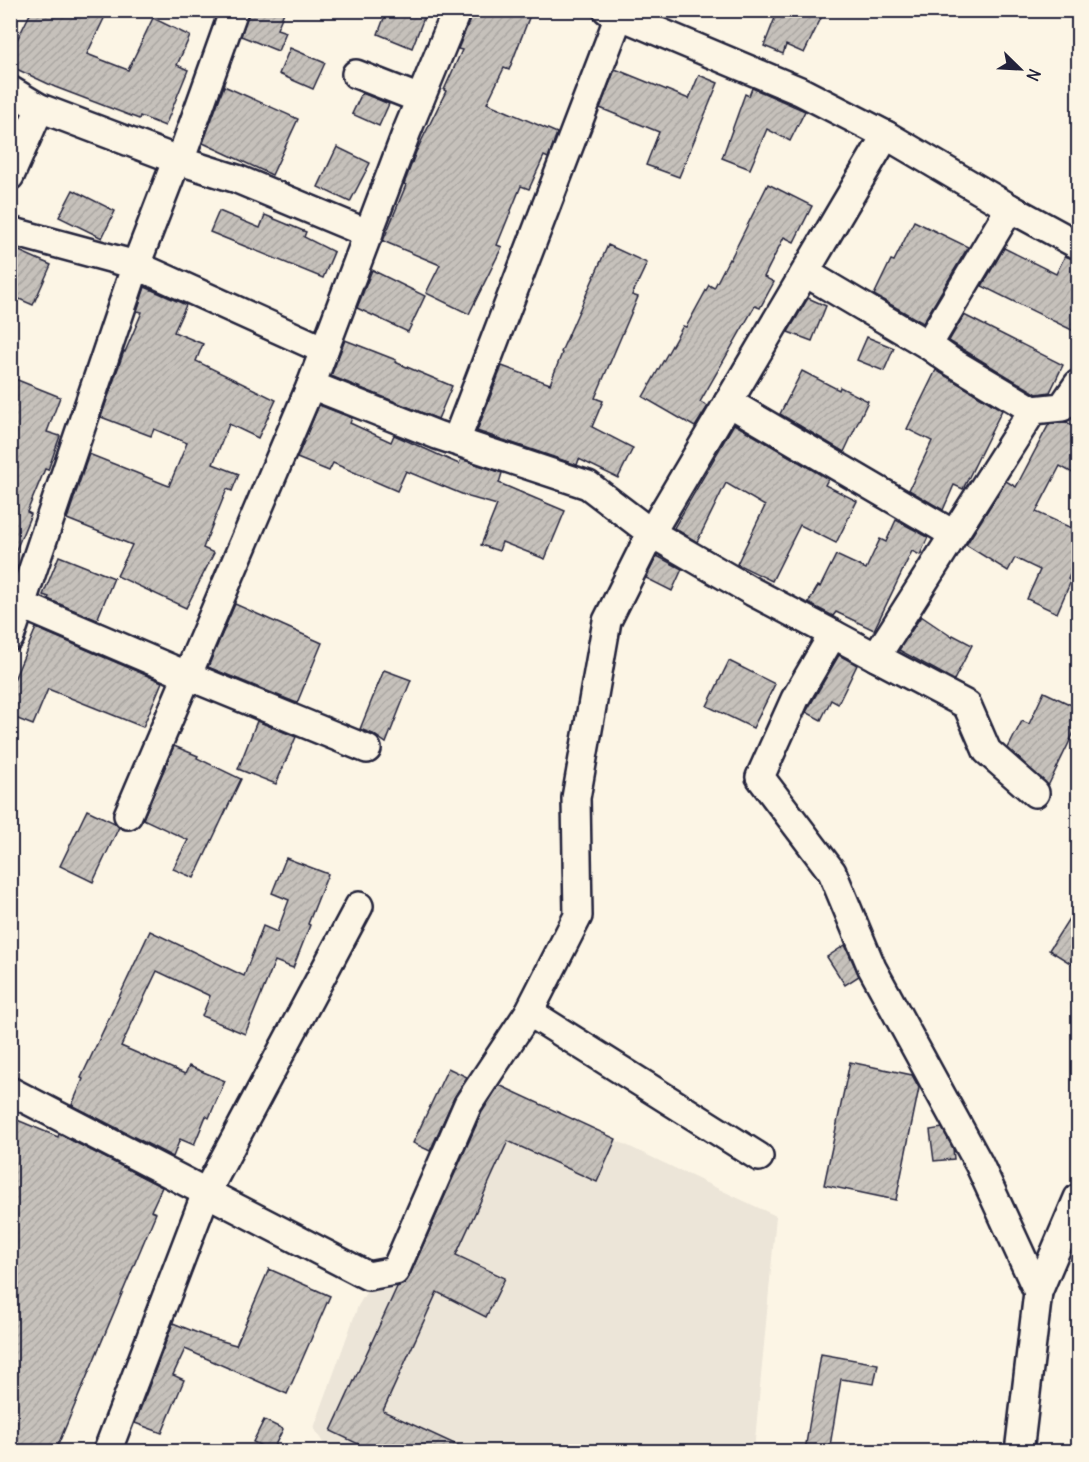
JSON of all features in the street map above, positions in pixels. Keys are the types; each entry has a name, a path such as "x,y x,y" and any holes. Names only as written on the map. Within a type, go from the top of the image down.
{"street":[{"path":"128,815 311,385 456,10"},
{"path":"10,637 136,265 178,160 226,13"},
{"path":"456,441 613,13 801,92 886,135 1078,245"},
{"path":"356,74 420,99"},
{"path":"10,90 40,108 178,160 237,179 369,234"},
{"path":"10,176 40,108"},
{"path":"10,1091 368,1276 394,1271 468,1104 529,1012 578,916 576,798 607,621 651,534 886,135"},
{"path":"928,345 1010,208"},
{"path":"10,231 136,265 324,350"},
{"path":"806,273 1033,410 1062,407 1078,384"},
{"path":"311,385 456,441 588,485 651,534 753,592 967,705 987,751 1035,793"},
{"path":"728,402 953,534"},
{"path":"876,657 1033,410"},
{"path":"22,605 367,749"},
{"path":"833,634 795,699 760,777 832,872 872,968 980,1164 1038,1292"},
{"path":"108,1452 206,1193 359,906"},
{"path":"529,1012 759,1157"},
{"path":"1019,1452 1038,1292 1078,1198"}],"shaded area":[{"path":"491,1081 776,1216 754,1451 328,1451 314,1428 358,1306"}],"building":[{"path":"32,10 108,10 87,54 128,70 153,18 190,36 177,65 188,70 165,126 140,116 139,119 55,87 10,66 10,54"},
{"path":"249,10 285,10 277,29 286,32 278,51 241,36"},
{"path":"387,10 427,10 412,48 378,34"},
{"path":"474,10 532,10 509,70 504,68 487,103 557,133 548,158 544,156 529,189 521,186 497,245 502,247 469,314 426,293 440,265 383,241 406,185 404,184 416,152 446,91 444,90 462,50 458,49"},
{"path":"778,10 825,10 804,53 786,45 783,54 764,46"},
{"path":"290,48 325,63 313,89 279,74"},
{"path":"615,69 689,99 699,75 718,83 679,177 646,165 659,132 600,108"},
{"path":"224,86 298,119 272,175 203,143"},
{"path":"752,88 805,111 790,141 767,129 750,169 722,158 745,94 749,96"},
{"path":"362,93 389,104 379,126 352,114"},
{"path":"337,147 370,163 350,202 318,187"},
{"path":"768,184 812,206 794,242 784,237 764,277 774,282 760,308 755,306 700,402 708,406 695,427 643,397 709,285 714,288"},
{"path":"73,190 115,211 102,238 59,217"},
{"path":"219,211 260,228 265,215 306,232 304,237 334,252 323,278 210,232"},
{"path":"914,221 968,247 923,323 874,295"},
{"path":"608,245 647,263 632,295 638,297 595,398 603,401 592,427 633,448 618,478 579,459 577,465 477,431 502,366 550,384 561,352"},
{"path":"10,247 51,265 33,305 10,295"},
{"path":"1004,248 1056,274 1065,256 1078,261 1078,333 982,286"},
{"path":"372,270 425,296 408,332 357,308"},
{"path":"145,287 186,305 174,332 203,344 196,361 276,400 258,438 229,424 213,464 239,474 232,491 227,489 203,548 214,553 186,608 117,576 132,545 67,519 89,454 169,486 187,443 154,429 151,436 101,417 124,351 142,312 137,311"},
{"path":"808,298 826,306 812,341 788,332"},
{"path":"964,315 1063,365 1050,392 1037,394 949,341"},
{"path":"867,337 894,348 884,371 857,360"},
{"path":"345,340 452,386 438,419 331,376"},
{"path":"936,370 1002,410 963,489 954,485 943,510 909,490 932,441 907,429"},
{"path":"802,371 839,390 840,387 868,401 844,452 780,414"},
{"path":"10,377 60,397 47,432 60,436 48,470 45,469 27,512 31,514 11,562"},
{"path":"319,405 352,418 350,423 391,442 394,435 459,464 461,459 502,473 499,483 565,511 545,559 502,542 499,551 481,545 497,505 469,497 406,471 397,491 333,463 329,471 297,458"},
{"path":"1066,422 1078,428 1078,476 1060,466 1036,512 1078,531 1078,556 1068,579 1071,581 1057,613 1027,599 1040,570 1015,558 1008,571 966,545 1006,481 1016,487 1049,424"},
{"path":"734,424 828,479 825,485 857,501 836,543 800,525 772,581 737,564 765,506 726,483 697,542 674,528"},
{"path":"896,520 928,537 920,555 912,551 874,630 836,612 833,616 808,603 818,586 820,587 836,555 866,569 880,539 886,542"},
{"path":"59,556 114,578 97,620 43,595"},
{"path":"657,556 682,569 672,591 646,578"},
{"path":"235,604 322,643 297,703 208,667"},
{"path":"921,616 952,637 953,635 972,645 954,680 899,650"},
{"path":"36,628 162,682 143,727 48,689 33,725 10,716 10,689"},
{"path":"839,655 857,665 838,704 831,700 821,720 806,712"},
{"path":"729,661 775,684 753,728 707,706"},
{"path":"384,670 411,680 386,743 360,729"},
{"path":"1044,692 1078,708 1078,724 1048,786 1008,748 1022,721 1029,724"},
{"path":"257,721 296,737 276,784 238,769"},
{"path":"174,746 241,779 194,878 173,869 188,840 143,819"},
{"path":"87,810 119,827 93,882 60,866"},
{"path":"286,858 328,874 293,968 275,961 245,1034 202,1016 210,996 157,971 121,1046 185,1074 189,1066 225,1081 209,1118 206,1116 194,1145 180,1139 173,1157 72,1105 83,1079 81,1078 150,931 244,976 263,926 277,932 289,900 272,893"},
{"path":"1078,904 1078,968 1049,950"},
{"path":"845,945 859,976 845,985 827,957"},
{"path":"850,1062 912,1075 919,1088 896,1200 824,1185"},
{"path":"448,1068 467,1077 454,1098 430,1151 413,1143"},
{"path":"499,1085 616,1139 597,1182 508,1141 456,1255 505,1278 486,1317 437,1292 383,1411 472,1452 375,1452 331,1431 397,1287 404,1284 409,1277 482,1112"},
{"path":"10,1117 58,1137 59,1134 162,1187 151,1211 156,1213 55,1452 10,1452"},
{"path":"942,1128 953,1148 954,1159 934,1161 930,1130"},
{"path":"269,1269 330,1296 287,1394 185,1349 173,1375 184,1380 162,1433 135,1423 173,1323 236,1345"},
{"path":"821,1354 878,1364 874,1384 841,1379 829,1452 805,1450"},
{"path":"264,1420 283,1429 272,1451 253,1442"}]}
